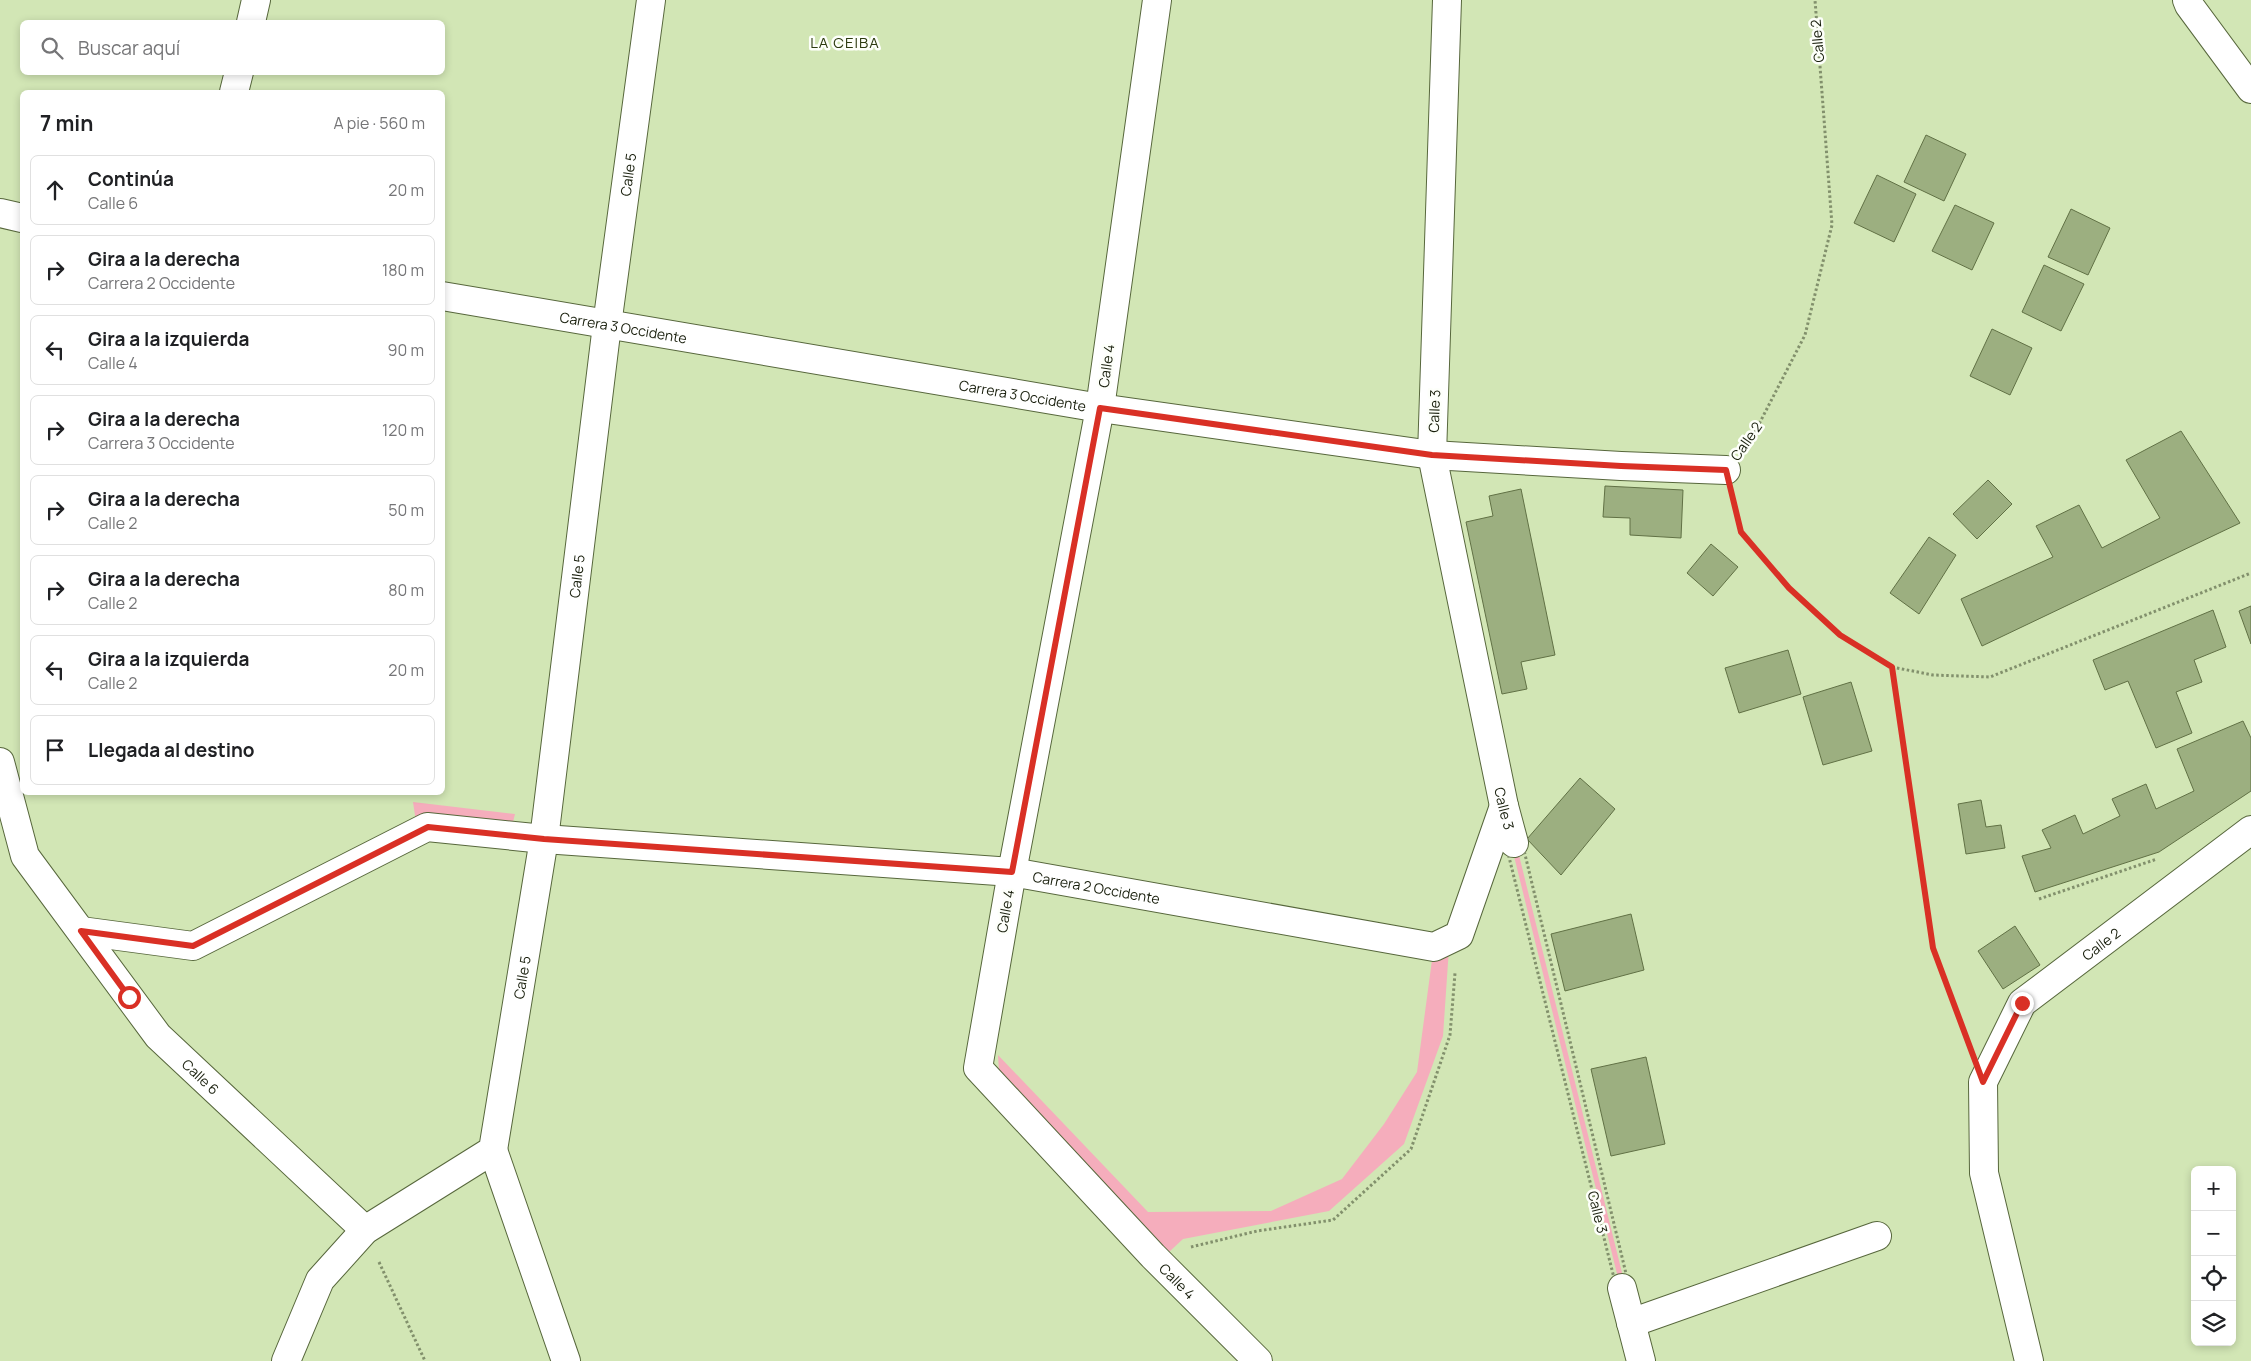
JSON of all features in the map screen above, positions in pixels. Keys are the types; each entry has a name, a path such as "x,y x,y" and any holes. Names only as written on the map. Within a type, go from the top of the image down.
{"street":[{"path":"251,20 256,0"},
{"name":"Calle 5","path":"566,1361 492,1150 544,839 606,325 651,0"},
{"name":"Calle 4","path":"1157,0 1100,408 1012,872 978,1068 1164,1266 1258,1361"},
{"name":"Calle 3","path":"1447,0 1432,455 1504,806 1514,843"},
{"path":"2187,0 2251,89"},
{"path":"234,90 238,75"},
{"path":"0,213 20,218"},
{"name":"Carrera 3 Occidente","path":"445,297 1100,408 1432,455 1726,470"},
{"name":"Calle 6","path":"0,762 12,855 81,931 158,1036 365,1230"},
{"path":"1459,935 1504,806"},
{"name":"Carrera 2 Occidente","path":"81,931 193,946 428,827 544,839 1012,872 1434,947 1459,935"},
{"name":"Calle 2","path":"2029,1361 1984,1173 1983,1082 2022,1003 2251,830"},
{"path":"286,1361 320,1280 365,1230 492,1150"},
{"path":"1631,1323 1878,1236"},
{"path":"1622,1288 1641,1361"}],"path":[{"name":"Calle 2","path":"1815,0 1832,225 1805,335 1758,426 1726,470 1741,532 1789,588 1840,635 1892,667 1933,676 1990,678 2251,573"},
{"path":"1892,667 1933,948 1983,1082"},
{"name":"Calle 3","path":"1522,842 1629,1286 1622,1288 1617,1290 1506,845 1522,842"},
{"path":"2039,899 2165,856"},
{"path":"1164,1266 1186,1248 1257,1230 1333,1220 1411,1149 1450,1035 1459,935"},
{"path":"365,1230 425,1361"}],"shaded area":[{"path":"413,802 515,814 512,826 416,822"},
{"path":"1517,847 1625,1285 1620,1286 1512,848"},
{"path":"1449,948 1443,1036 1404,1144 1329,1211 1183,1239 1169,1252 999,1071 998,1055 1148,1212 1271,1211 1342,1179 1384,1124 1417,1072 1432,960"}],"building":[{"path":"1926,135 1966,154 1944,201 1904,182"},
{"path":"1877,175 1916,194 1894,242 1854,223"},
{"path":"1955,205 1994,223 1972,270 1932,251"},
{"path":"2071,209 2110,228 2088,275 2048,257"},
{"path":"2044,265 2084,284 2061,331 2022,312"},
{"path":"1992,329 2032,348 2010,395 1970,376"},
{"path":"2181,431 2240,523 1982,646 1961,599 2053,557 2036,526 2079,505 2102,548 2160,518 2126,460"},
{"path":"1988,480 2012,504 1977,539 1953,514"},
{"path":"1605,486 1683,490 1681,538 1630,535 1630,518 1603,517"},
{"path":"1521,489 1555,655 1521,662 1527,689 1502,694 1466,522 1493,516 1489,496"},
{"path":"1929,537 1956,555 1919,614 1890,593"},
{"path":"1711,544 1738,567 1713,596 1687,573"},
{"path":"2251,606 2251,644 2239,611"},
{"path":"2213,610 2226,647 2194,660 2202,682 2176,692 2192,733 2156,748 2128,681 2105,690 2093,660"},
{"path":"1788,650 1801,694 1739,713 1725,668"},
{"path":"1851,682 1872,751 1823,765 1803,697"},
{"path":"2243,721 2251,738 2251,791 2159,852 2035,892 2022,856 2051,848 2042,830 2075,815 2083,834 2120,816 2112,799 2146,784 2156,809 2194,791 2177,749"},
{"path":"1580,778 1615,809 1561,875 1527,839"},
{"path":"1981,800 1986,827 2001,825 2005,848 1966,854 1958,804"},
{"path":"1631,914 1644,970 1565,991 1551,934"},
{"path":"2015,926 2040,965 2003,989 1978,951"},
{"path":"1646,1057 1665,1144 1611,1156 1591,1069"}],"district":[{"name":"LA CEIBA","path":"845,42"}],"route":[{"path":"129,997 81,931 193,946 428,827 544,839 1012,872 1100,408 1432,455 1726,470 1741,532 1789,588 1840,635 1892,667 1933,948 1983,1082 2022,1003"}]}
